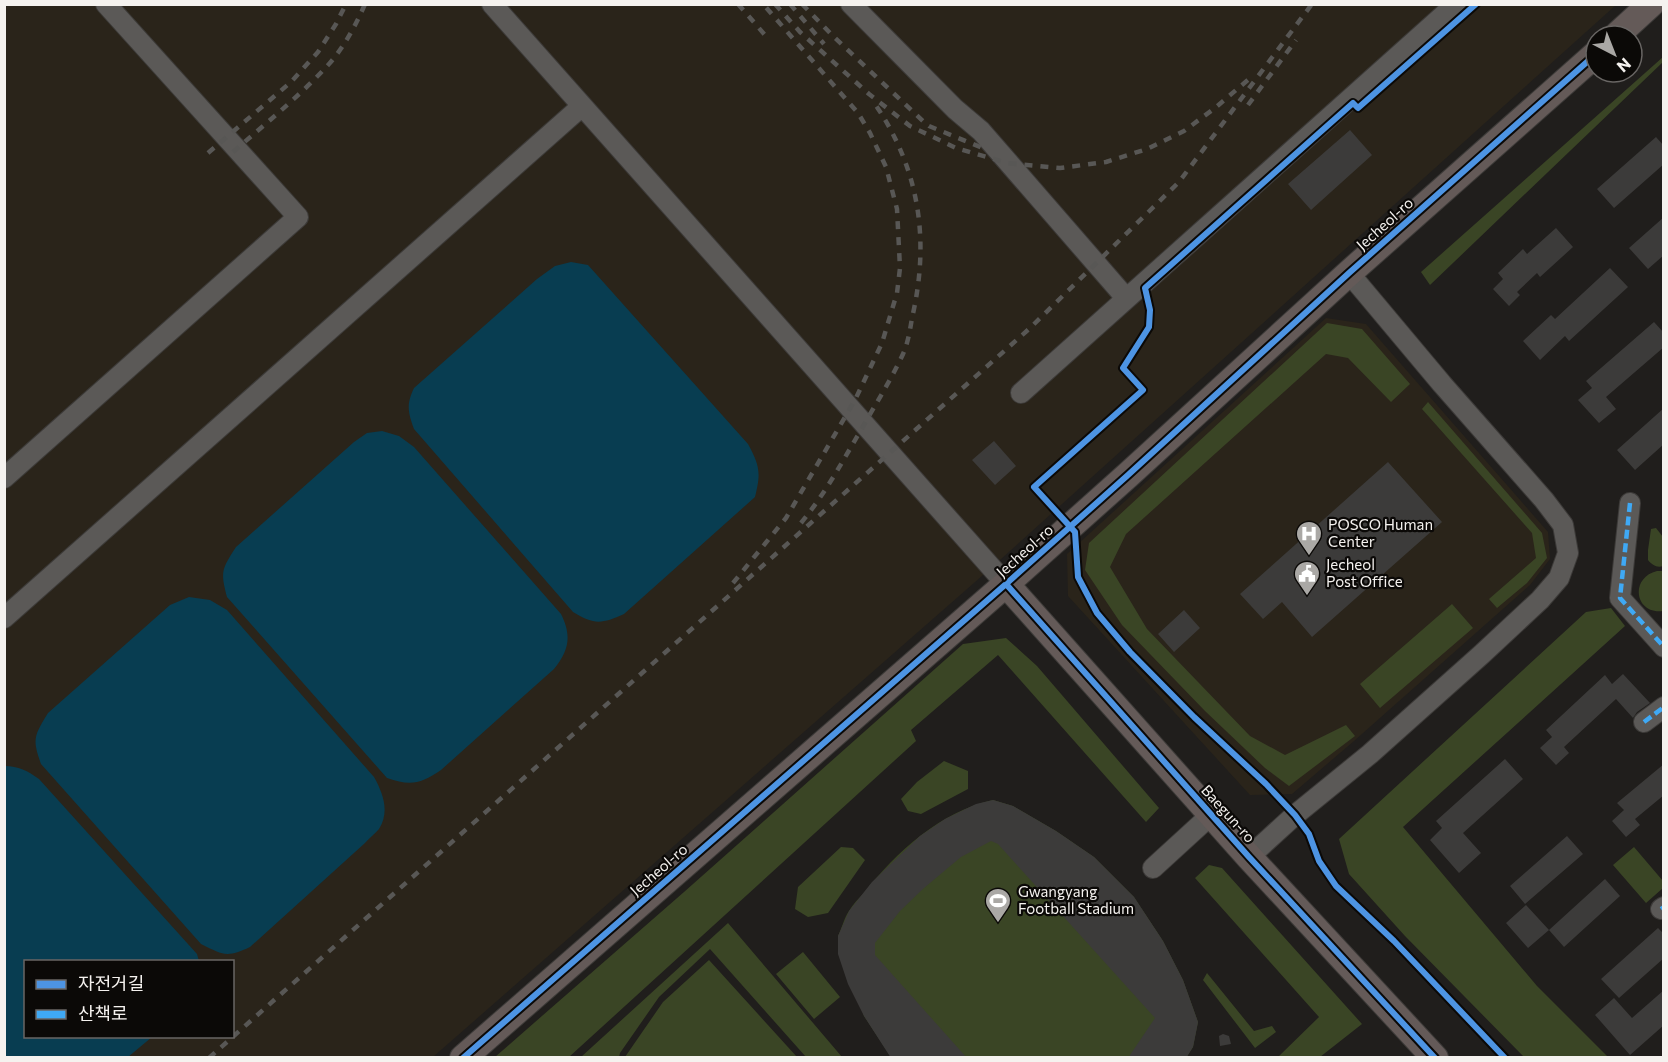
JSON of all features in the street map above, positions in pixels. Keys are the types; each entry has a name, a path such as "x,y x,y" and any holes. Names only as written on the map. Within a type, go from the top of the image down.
{"main road":[{"path":"1629,24 1651,4"},
{"name":"Jecheol-ro","path":"463,1058 1006,584 1349,273 1584,65"},
{"name":"Baegun-ro","path":"1006,584 1249,857 1434,1058"}],"street":[{"path":"4,478 298,217 106,4"},
{"path":"492,4 1006,584"},
{"path":"852,4 955,109 981,131 1126,298"},
{"path":"1021,393 1456,4"},
{"path":"4,618 582,106"},
{"path":"1249,857 1295,815 1370,754 1540,600 1559,578 1568,553 1563,525 1544,500 1349,273"},
{"path":"1630,503 1620,598 1664,647"},
{"path":"1644,722 1664,707"},
{"path":"1153,868 1212,814"}],"shaded area":[{"path":"5,5 1616,5 1595,24 1584,24 1584,34 991,568 433,1057 5,1058"},
{"name":"POSCO Human Center","path":"1326,318 1366,324 1548,532 1550,559 1530,585 1292,794 1250,795 1068,596 1067,554"}],"green space":[{"path":"1663,57 1663,62 1644,80 1644,74"},
{"path":"1633,84 1640,84 1430,285 1421,272"},
{"path":"1327,323 1362,329 1410,384 1391,402 1348,358 1326,354 1126,534 1110,567 1147,629 1250,736 1285,755 1346,725 1355,736 1289,786 1265,768 1205,711 1122,625 1085,570 1089,543"},
{"path":"1428,402 1542,533 1547,558 1527,583 1497,608 1489,599 1536,558 1532,533 1422,409"},
{"path":"1656,528 1663,537 1663,566 1661,567 1655,566 1648,560 1651,529"},
{"path":"1657,571 1663,571 1663,611 1654,611 1646,607 1639,595 1642,581"},
{"path":"1452,604 1473,628 1380,708 1360,684"},
{"path":"1611,608 1625,626 1403,827 1537,986 1608,1057 1524,1057 1405,936 1349,874 1339,839 1586,612"},
{"path":"1006,638 1037,666 1159,808 1146,822 998,655 911,730 916,741 569,1057 495,1057 963,644"},
{"path":"944,761 968,771 968,789 921,814 908,811 901,799 917,782"},
{"name":"Gwangyang Football Stadium","path":"993,800 1013,806 1094,857 1134,897 1163,941 1183,980 1198,1022 1193,1047 1186,1058 891,1057 864,1016 838,936 844,920 852,906 890,863 921,835 955,813"},
{"path":"841,847 853,848 865,860 828,913 808,917 795,909 798,887"},
{"path":"1634,847 1663,881 1663,888 1646,903 1613,865"},
{"path":"1209,865 1222,868 1362,1024 1320,1057 1278,1057 1319,1017 1195,878"},
{"path":"728,923 842,1057 806,1057 710,949 659,997 619,1057 581,1057"},
{"path":"803,952 840,997 814,1019 776,974"},
{"path":"709,960 797,1057 625,1057 663,1002"},
{"path":"1207,973 1254,1031 1272,1026 1276,1032 1255,1048 1203,980"}],"water":[{"path":"571,262 588,265 748,444 758,470 755,497 624,614 598,622 573,612 414,429 409,408 414,388 537,279 555,266"},
{"path":"382,431 399,436 414,447 561,614 568,636 566,649 554,669 441,770 421,781 409,783 387,778 227,597 223,581 225,566 236,547 354,442 367,433"},
{"path":"189,597 210,600 227,610 374,777 385,809 382,823 376,833 250,947 230,954 220,953 201,944 41,764 36,749 37,733 48,713 170,605"},
{"path":"5,766 23,770 39,779 197,954 199,960 24,960 24,1038 151,1038 128,1057 5,1057"}],"building":[{"path":"1350,130 1372,155 1311,210 1288,184"},
{"path":"1656,137 1664,146 1664,164 1614,208 1597,189"},
{"path":"1664,217 1664,255 1648,269 1629,248"},
{"path":"1556,228 1573,247 1540,277 1537,273 1517,292 1520,295 1509,306 1493,289 1503,279 1498,273 1523,249 1527,254"},
{"path":"1610,268 1628,287 1569,341 1565,336 1540,360 1523,341 1551,315 1555,319"},
{"path":"1654,322 1664,333 1664,347 1606,397 1616,409 1599,423 1578,400 1592,388 1586,381"},
{"path":"1664,408 1664,444 1635,470 1617,450"},
{"path":"994,441 1016,466 995,485 972,460"},
{"path":"1388,462 1442,522 1312,637 1282,602 1263,619 1240,594"},
{"path":"1184,610 1200,628 1174,652 1158,634"},
{"path":"1623,674 1650,703 1637,712 1633,718 1616,699 1564,747 1569,753 1556,765 1540,748 1552,737 1546,730 1605,675 1612,684"},
{"path":"1505,759 1523,779 1463,833 1481,853 1459,873 1430,840 1442,828 1436,821"},
{"path":"1664,764 1664,795 1635,819 1640,825 1626,837 1612,821 1624,810 1617,803"},
{"path":"993,800 1013,806 1094,857 1134,897 1163,941 1183,980 1198,1022 1193,1047 1186,1058 1128,1058 1155,1018 998,844 991,841 961,857 924,888 900,911 875,943 875,955 967,1058 891,1058 864,1016 848,984 838,954 838,936 849,911 872,882 920,836 945,819 976,804"},
{"path":"1567,836 1583,854 1525,904 1510,886"},
{"path":"1605,879 1620,896 1564,947 1549,930"},
{"path":"1526,905 1549,930 1528,948 1506,923"},
{"path":"1658,928 1664,934 1664,958 1619,998 1601,979"},
{"path":"1664,990 1664,1025 1630,1055 1595,1015 1614,998 1632,1018"},
{"path":"1223,1034 1229,1036 1231,1044 1220,1046 1219,1036"}],"railway":[{"path":"208,153 291,82 318,52 346,4"},
{"path":"233,152 294,99 329,64 349,36 365,4"},
{"path":"738,4 765,35"},
{"path":"733,583 786,518 855,400 882,343 897,293 900,268 897,209 886,167 870,133 858,113 763,4"},
{"path":"775,4 800,32 869,94 910,126 956,148 1007,163 1060,168 1106,162 1147,149 1184,131 1249,79"},
{"path":"790,4 824,44"},
{"path":"802,4 929,126 985,149"},
{"path":"234,1036 1029,329 1179,182 1312,4"},
{"path":"1248,105 1296,40"},
{"path":"801,523 833,478 883,392 908,341 920,261 917,207 902,154 875,104"},
{"path":"209,1058 231,1038"}],"marked path":[{"path":"1630,503 1620,598 1664,647"},
{"path":"1644,722 1664,707"}],"cycle path":[{"path":"1476,4 1358,108 1353,103 1145,288 1150,310 1149,327 1123,368 1143,390 1034,487 1075,532 1078,577 1097,613 1130,652 1295,815 1309,834 1319,861 1336,886 1394,941 1505,1058"},
{"path":"463,1058 1006,584 1349,273 1584,65"},
{"path":"1006,584 1249,857 1435,1058"}],"place":[{"name":"POSCO Human Center","path":"1309,557"},
{"name":"Jecheol Post Office","path":"1307,597"},
{"name":"Gwangyang Football Stadium","path":"998,924"}]}
